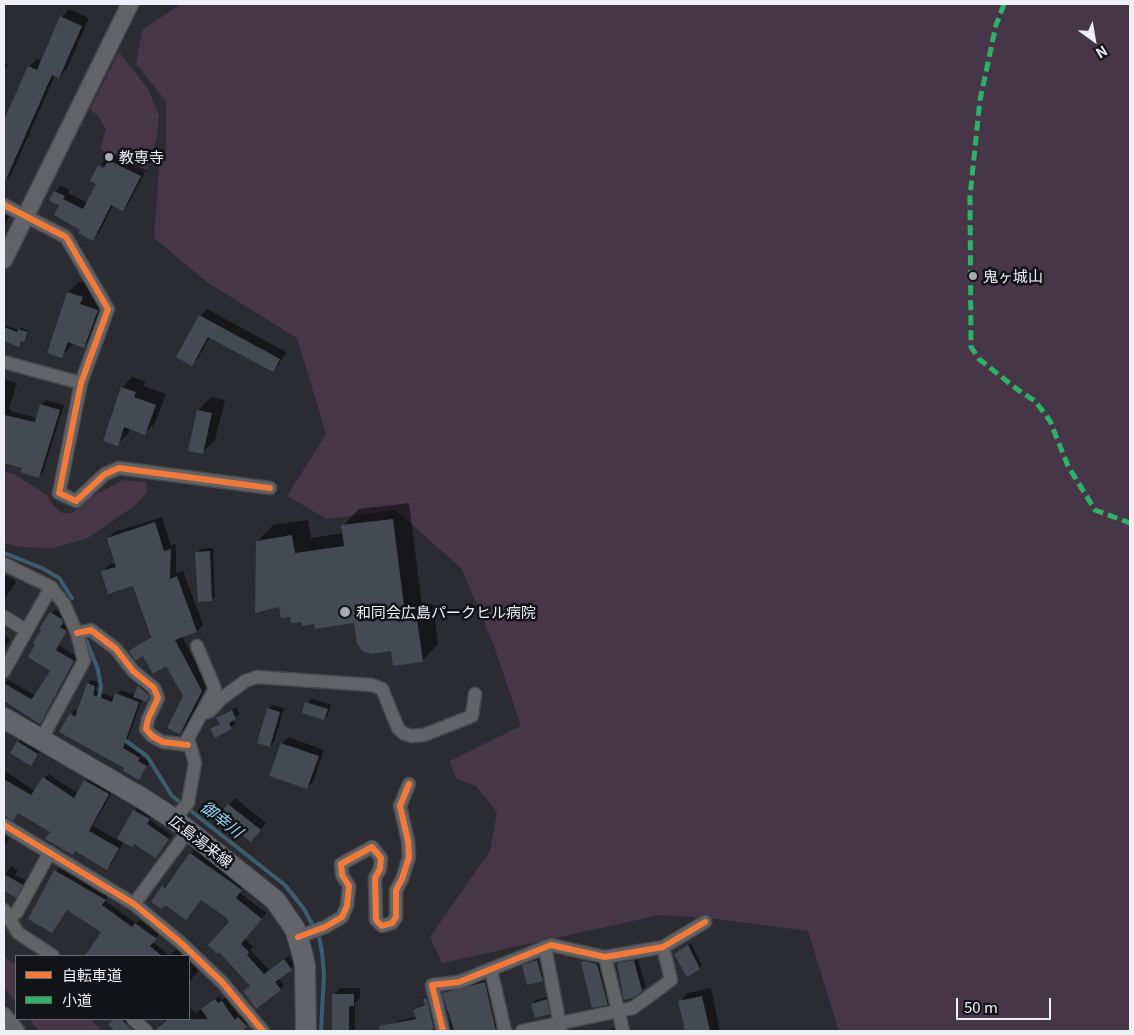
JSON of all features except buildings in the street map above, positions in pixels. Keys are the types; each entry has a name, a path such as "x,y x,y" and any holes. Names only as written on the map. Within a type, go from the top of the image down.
{"main road":[{"name":"広島湯来線","path":"4,718 140,796 181,825 275,900 298,937 305,966 306,1031"}],"street":[{"path":"4,260 130,4"},
{"path":"4,205 66,237 108,309 81,382 59,493 76,500 105,474 119,468 270,488"},
{"path":"4,362 81,382"},
{"path":"4,564 51,587 64,604 77,634 84,661 41,740"},
{"path":"4,671 51,587"},
{"path":"4,617 26,630"},
{"path":"77,634 91,630 116,649 133,671 154,688 158,698 148,719 146,729 152,736 162,742 188,745"},
{"path":"134,904 181,825 188,803 195,763 194,754 188,745 188,738 215,689 197,646"},
{"path":"202,714 210,711 221,699 245,681 257,677 372,685 382,689 398,728 402,733 411,736 424,735 472,716 475,694"},
{"path":"298,937 325,927 342,917 347,906 349,886 342,875 341,864 372,847 381,858 380,868 375,878 376,920 382,926 392,923 396,917 396,890 402,880 409,857 408,841 400,806 409,784"},
{"path":"4,825 134,904 180,942 222,982 263,1031"},
{"path":"50,852 17,912 7,914 18,933 51,955"},
{"path":"443,1031 432,985 459,982 550,945 605,957 663,947 705,922"},
{"path":"545,947 560,1027"},
{"path":"522,1031 560,1027 633,1008 671,980 663,947"},
{"path":"605,957 623,1031"},
{"path":"491,970 505,1031"},
{"path":"4,1016 16,1031"},
{"path":"134,1020 146,1031"}],"shaded area":[{"path":"181,4 1130,4 1130,1031 839,1031 808,931 709,918 660,915 442,963 430,937 490,851 497,812 476,786 456,779 450,761 521,726 495,649 462,569 396,510 327,519 287,496 326,434 297,338 208,283 154,238 159,166 166,154 166,101 136,64 142,30"},
{"path":"119,52 148,89 159,115 156,140 145,173 100,149 106,129 98,116 90,109"},
{"path":"4,472 12,473 47,495 53,505 62,513 73,513 91,497 123,480 146,482 147,492 137,504 88,538 53,548 20,547 4,543"},
{"path":"4,957 15,964 15,1001 4,987"},
{"path":"30,1020 91,1020 102,1031 39,1031"}],"waterway":[{"name":"御幸川","path":"4,553 42,568 59,578 72,598"},
{"name":"御幸川","path":"86,640 98,670 101,687 98,702"},
{"name":"御幸川","path":"123,739 147,756 172,796 285,885 304,909 319,937 322,952 324,974 321,1031"}],"marked path":[{"path":"1004,4 996,25 980,100 970,196 971,347 979,359 1035,401 1050,421 1068,466 1095,510 1130,523"}],"cycle path":[{"path":"4,205 66,237 108,309 81,383 59,493 76,501 105,474 119,468 270,488"},
{"path":"77,633 91,630 116,649 133,671 154,688 158,698 148,719 146,729 152,736 163,742 188,745"},
{"path":"298,937 325,927 342,917 347,906 349,886 342,875 341,864 372,847 381,858 380,869 375,878 376,920 382,926 392,923 396,917 396,890 402,879 409,857 408,841 400,806 409,784"},
{"path":"4,825 134,904 180,942 222,982 263,1031"},
{"path":"443,1031 432,985 459,982 551,945 605,957 663,947 705,922"}],"place":[{"name":"教専寺","path":"109,157"},
{"name":"鬼ヶ城山","path":"973,276"},
{"name":"和同会広島パークヒル病院","path":"345,612"}]}
